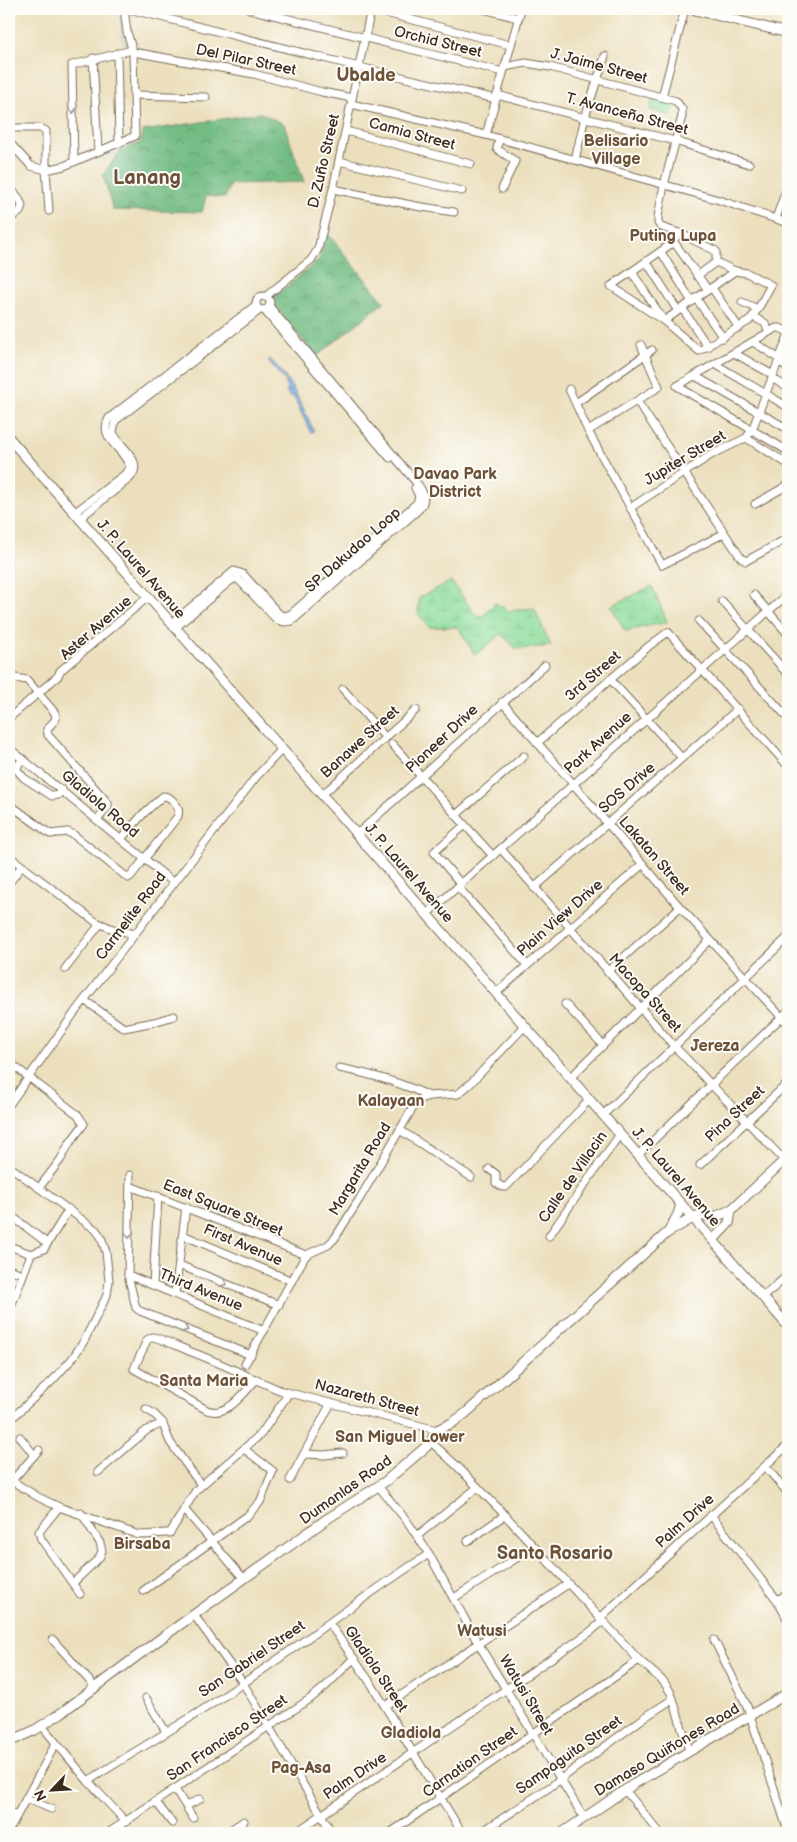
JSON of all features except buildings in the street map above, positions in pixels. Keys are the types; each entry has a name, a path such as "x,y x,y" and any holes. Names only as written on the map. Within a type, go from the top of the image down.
{"main road":[{"path":"691,9 788,33"},
{"path":"715,9 788,27"},
{"name":"J. P. Laurel Avenue","path":"9,438 788,1326"},
{"path":"437,1430 452,1423 466,1413 667,1233 693,1218 717,1216 731,1211 786,1159"},
{"path":"667,1233 678,1214 681,1204"},
{"path":"713,1240 729,1223 731,1211"},
{"name":"Dumanlas Road","path":"9,1742 42,1726 327,1519 393,1476 431,1442 437,1430"},
{"name":"Damaso Quiñones Road","path":"562,1833 625,1790 689,1750 788,1693"}],"street":[{"path":"9,142 32,166 46,170 58,168 135,136 132,51 124,9"},
{"path":"129,9 359,67 497,97"},
{"name":"Orchid Street","path":"249,9 503,70"},
{"path":"371,9 510,45"},
{"name":"D. Zuño Street","path":"262,308 257,298 265,297 315,255 321,240 371,9"},
{"path":"483,9 518,18"},
{"path":"486,135 521,9"},
{"path":"662,97 685,9"},
{"path":"74,161 71,68 75,63 132,51"},
{"name":"Del Pilar Street","path":"132,51 238,70 322,92 486,135 719,200 788,223"},
{"path":"117,53 120,143"},
{"path":"575,160 585,117 605,56"},
{"path":"93,58 98,151"},
{"name":"J. Jaime Street","path":"503,70 526,63 550,67 676,101 682,110 682,116 675,141"},
{"path":"134,95 206,97"},
{"name":"T. Avanceña Street","path":"497,97 585,117 675,141 749,164"},
{"path":"9,128 44,129 46,134 49,211"},
{"name":"Camia Street","path":"346,131 471,164"},
{"path":"499,139 497,149 515,161 502,189"},
{"path":"675,141 664,185 658,223 664,228 716,251 716,262"},
{"path":"9,155 15,150"},
{"path":"339,162 462,191"},
{"path":"776,218 785,204 788,185"},
{"path":"9,186 18,196 22,205 20,212 9,219"},
{"path":"333,189 421,208 454,212"},
{"path":"679,233 674,242 611,286 664,321 699,351 723,338 754,317 771,285 748,273 735,271 716,262"},
{"path":"674,242 697,276 710,289 739,328"},
{"path":"661,252 723,338"},
{"path":"646,261 708,347"},
{"path":"697,276 716,262"},
{"path":"664,321 735,271"},
{"path":"632,272 664,321"},
{"path":"77,516 129,479 133,468 108,435 106,428 108,421 202,350 262,308 269,300 265,297"},
{"path":"742,302 758,309"},
{"name":"SP Dakudao Loop","path":"173,626 207,597 232,572 237,571 243,574 279,614 284,616 291,614 320,593 414,506 419,499 409,481 262,308"},
{"path":"754,317 765,323 769,332"},
{"path":"788,332 780,328 769,332 677,386 788,451"},
{"path":"752,342 788,367"},
{"name":"Jupiter Street","path":"630,508 683,472 715,453 746,438 752,430 787,342"},
{"path":"588,431 660,387 641,345"},
{"path":"576,403 652,350"},
{"path":"734,353 788,388"},
{"path":"715,364 788,407"},
{"path":"695,376 788,429"},
{"path":"569,389 588,431 662,566 723,534"},
{"path":"637,401 738,556 746,561 788,538"},
{"path":"746,438 788,464"},
{"path":"755,504 788,484"},
{"name":"Park Avenue","path":"427,914 788,593"},
{"path":"754,596 788,634"},
{"name":"Aster Avenue","path":"9,718 58,676 60,671 68,667 95,645 149,598"},
{"path":"722,601 788,674"},
{"path":"699,621 788,718"},
{"name":"3rd Street","path":"537,743 610,679 668,632 702,669"},
{"path":"782,668 788,662"},
{"name":"Pioneer Drive","path":"357,834 545,665"},
{"path":"702,669 788,766"},
{"path":"9,678 27,680 56,715 56,719 47,729 48,735 108,803 108,807 98,819"},
{"path":"610,679 682,758"},
{"path":"343,689 385,737"},
{"name":"Lakatan Street","path":"502,702 680,907 788,1024"},
{"name":"SOS Drive","path":"534,888 738,709"},
{"name":"Banawe Street","path":"322,795 416,710"},
{"path":"392,744 492,856"},
{"name":"Gladiola Road","path":"9,748 174,883"},
{"name":"Carmelite Road","path":"9,1105 84,1000 256,777 282,750"},
{"path":"456,815 524,756"},
{"path":"23,758 16,770 24,778 52,796 58,795 62,790"},
{"path":"9,804 50,834 68,832 74,835 124,876 129,878 178,816 179,812 168,797 163,796 143,814 121,839"},
{"path":"465,825 434,852 460,886 527,965"},
{"name":"Macopa Street","path":"501,849 607,972 674,1046 786,1159"},
{"path":"9,856 100,924 135,934"},
{"name":"Plain View Drive","path":"496,993 643,864"},
{"path":"9,883 22,866"},
{"path":"607,972 680,907"},
{"path":"65,969 100,924"},
{"path":"603,1115 788,937"},
{"path":"570,1078 710,940"},
{"path":"84,1000 124,1028 174,1016"},
{"path":"565,1004 603,1045"},
{"path":"638,1155 788,1011"},
{"path":"339,1068 405,1084 429,1096 458,1094 470,1084 524,1027"},
{"path":"9,1062 78,1115 84,1124 39,1188"},
{"name":"Pina Street","path":"700,1165 788,1083"},
{"name":"Margarita Road","path":"306,1255 328,1245 335,1238 415,1104 420,1099 429,1096"},
{"path":"488,1168 496,1174 496,1183 503,1188 506,1187 589,1100"},
{"path":"400,1130 471,1177"},
{"name":"Calle de Villacin","path":"548,1236 620,1134"},
{"path":"9,1166 90,1224 101,1237 108,1264 109,1281 107,1295 84,1341 72,1359 52,1381 9,1421"},
{"path":"130,1175 128,1275 134,1303 140,1310 251,1355"},
{"name":"East Square Street","path":"130,1186 306,1255"},
{"path":"153,1285 158,1196"},
{"path":"175,1294 186,1207"},
{"path":"9,1312 12,1292 31,1254 45,1246 69,1209"},
{"path":"9,1214 45,1246"},
{"name":"First Avenue","path":"183,1235 292,1281"},
{"path":"9,1246 31,1254"},
{"path":"245,1364 306,1255"},
{"path":"179,1265 279,1305"},
{"path":"9,1269 22,1274"},
{"name":"Third Avenue","path":"128,1275 264,1331"},
{"path":"763,1297 788,1276"},
{"name":"Nazareth Street","path":"257,1379 230,1407 217,1412 207,1410 134,1369 146,1340 153,1337 257,1379 289,1393 437,1430"},
{"path":"20,1437 37,1453 10,1482 59,1507 136,1534 170,1533 200,1486 265,1429 289,1393"},
{"path":"290,1480 330,1403"},
{"path":"146,1409 163,1423 170,1442 200,1486"},
{"path":"98,1472 147,1430 163,1423"},
{"path":"431,1442 505,1515 639,1660 664,1682 673,1699 689,1750"},
{"name":"Palm Drive","path":"295,1833 590,1632 601,1619 711,1515 788,1445"},
{"path":"144,1590 213,1542 256,1507 273,1471 244,1449"},
{"path":"305,1454 343,1453"},
{"path":"765,1466 788,1493"},
{"name":"Watusi Street","path":"378,1486 429,1554 478,1643 584,1818"},
{"path":"417,1536 478,1487"},
{"path":"59,1507 39,1532 41,1539 80,1594"},
{"path":"184,1509 244,1579"},
{"path":"73,1584 99,1558 102,1551 100,1543 81,1514"},
{"path":"468,1542 505,1515"},
{"path":"711,1515 777,1600 788,1620"},
{"path":"454,1598 534,1547"},
{"name":"San Gabriel Street","path":"88,1781 243,1683 376,1588 429,1554"},
{"path":"385,1706 568,1584"},
{"path":"777,1600 788,1594"},
{"path":"194,1615 243,1683 332,1833"},
{"name":"Gladiola Street","path":"329,1623 385,1706 462,1833"},
{"path":"53,1640 95,1687"},
{"path":"714,1640 750,1715 788,1831"},
{"name":"San Francisco Street","path":"108,1833 319,1693 354,1658"},
{"name":"Carnation Street","path":"390,1833 534,1735 639,1660"},
{"path":"146,1698 166,1732"},
{"name":"Sampaguita Street","path":"480,1833 673,1699"},
{"path":"42,1726 88,1781 126,1822"},
{"path":"9,1830 56,1743"},
{"path":"175,1789 193,1818"},
{"path":"625,1790 660,1833"},
{"path":"26,1798 51,1809"},
{"path":"186,1806 200,1799"},
{"path":"156,1802 172,1823"},
{"path":"9,1812 17,1815"},
{"path":"226,1833 244,1821"}],"green space":[{"path":"653,98 674,104 671,116 650,110"},
{"path":"261,113 284,124 304,182 230,184 225,198 206,196 202,212 113,210 103,175 119,152 141,142 143,131"},
{"path":"327,233 384,302 316,357 277,308 274,297 319,260"},
{"path":"451,581 475,614 483,616 495,603 509,611 534,608 551,646 517,649 501,634 475,655 458,627 429,627 418,613 419,598"},
{"path":"652,586 667,622 625,631 611,606"}],"water":[{"path":"270,359 284,375 295,393 314,431 311,433 293,396 290,397 286,390 288,389 284,383 286,382 268,361"}],"waterway":[{"path":"121,15 122,36 127,46"},
{"path":"102,160 132,143 132,141"}],"district":[{"name":"Ubalde","path":"366,75"},
{"name":"Belisario Village","path":"616,150"},
{"name":"Lanang","path":"147,178"},
{"name":"Puting Lupa","path":"673,236"},
{"name":"Davao Park District","path":"455,483"},
{"name":"Jereza","path":"715,1046"},
{"name":"Kalayaan","path":"391,1101"},
{"name":"Santa Maria","path":"204,1381"},
{"name":"San Miguel Lower","path":"400,1437"},
{"name":"Birsaba","path":"142,1544"},
{"name":"Santo Rosario","path":"555,1553"},
{"name":"Watusi","path":"482,1631"},
{"name":"Gladiola","path":"411,1733"},
{"name":"Pag-Asa","path":"301,1768"}]}
